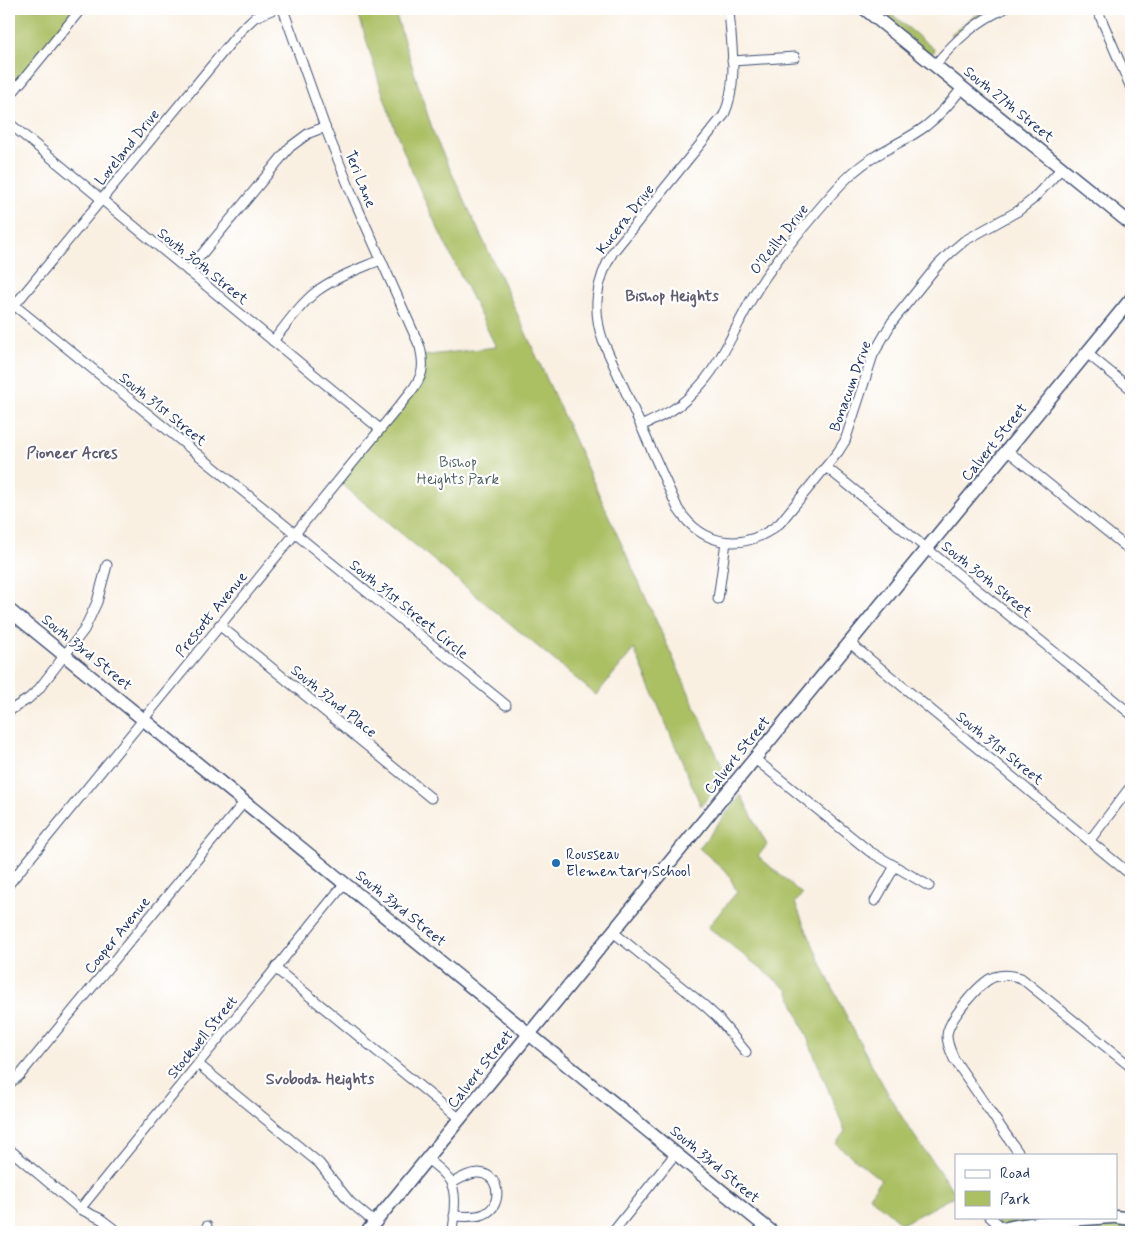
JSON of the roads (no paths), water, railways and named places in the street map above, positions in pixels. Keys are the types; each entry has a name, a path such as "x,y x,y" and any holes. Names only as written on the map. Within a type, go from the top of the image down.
{"main road":[{"name":"South 27th Street","path":"865,9 1131,224"},
{"name":"Calvert Street","path":"371,1228 529,1033 1088,354 1131,299"},
{"name":"South 33rd Street","path":"9,610 772,1232"},
{"path":"1118,1215 1131,1218"},
{"path":"990,1232 1039,1223 1100,1218"}],"street":[{"path":"9,97 81,9"},
{"name":"Loveland Drive","path":"11,309 241,30 255,17 274,9"},
{"name":"Teri Lane","path":"283,9 325,127 380,260 420,347 422,356"},
{"name":"Kucera Drive","path":"726,542 708,537 699,532 684,518 678,509 599,329 596,303 601,278 614,252 724,115 732,91 729,9"},
{"path":"935,65 965,32 981,20 1004,9"},
{"path":"1097,9 1131,88"},
{"path":"732,61 795,57"},
{"name":"O'Reilly Drive","path":"641,426 679,406 706,379 754,295 773,266 845,180 872,158 927,125 944,110 963,87"},
{"name":"South 30th Street","path":"9,124 380,429"},
{"path":"188,271 290,147 309,133 325,127"},
{"name":"Bonacum Drive","path":"726,542 746,541 770,532 780,523 826,466 845,441 873,355 892,322 937,266 950,253 980,231 1018,211 1045,188 1062,168"},
{"path":"273,341 317,291 380,260"},
{"name":"South 31st Street","path":"11,309 294,534"},
{"path":"1088,354 1131,389"},
{"name":"Prescott Avenue","path":"9,884 418,382 422,372 422,356"},
{"path":"1008,451 1131,551"},
{"name":"South 30th Street","path":"826,466 1131,714"},
{"name":"South 31st Street Circle","path":"294,534 506,705"},
{"path":"718,599 726,542"},
{"path":"9,711 38,690 84,630 97,602 107,565"},
{"name":"South 32nd Place","path":"220,626 431,798"},
{"name":"South 31st Street","path":"850,643 1131,875"},
{"path":"755,759 852,839 929,886"},
{"path":"1090,840 1131,786"},
{"name":"Cooper Avenue","path":"9,1084 20,1075 245,802"},
{"path":"875,901 895,866"},
{"name":"Stockwell Street","path":"80,1209 344,883"},
{"path":"613,932 705,1006 717,1017 746,1052"},
{"path":"275,968 460,1119"},
{"path":"1019,1154 954,1059 950,1050 947,1035 953,1019 981,985 994,977 1011,974 1029,982 1131,1067"},
{"path":"198,1064 319,1163 371,1228"},
{"path":"9,1149 80,1209 101,1219 118,1232"},
{"path":"612,1232 676,1154"},
{"path":"427,1159 444,1173 452,1183 452,1232"},
{"path":"452,1183 475,1172 483,1174 493,1181 497,1193 494,1205 484,1214 477,1216 453,1216"},
{"path":"991,1218 1005,1230"}],"place":[{"name":"Rousseau Elementary School","path":"556,863"}],"district":[{"name":"Bishop Heights","path":"672,295"},
{"name":"Pioneer Acres","path":"72,452"},
{"name":"Svoboda Heights","path":"320,1078"}],"park label":[{"name":"Bishop Heights Park","path":"458,470"}]}
